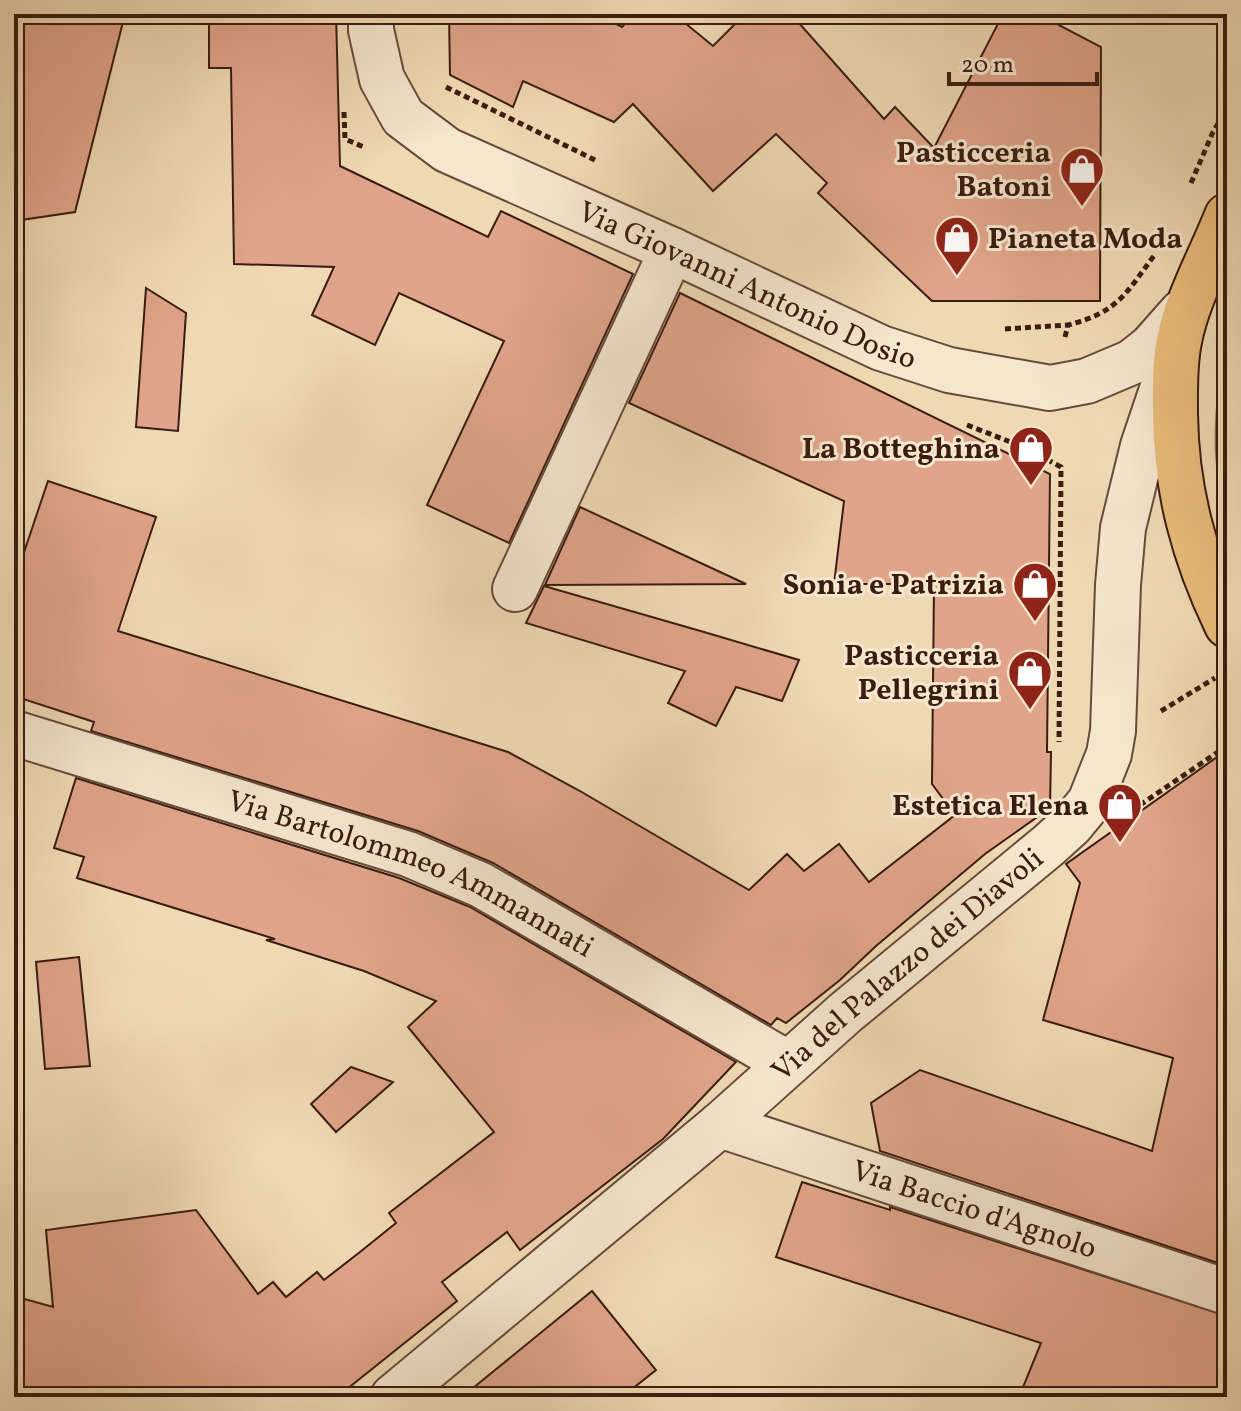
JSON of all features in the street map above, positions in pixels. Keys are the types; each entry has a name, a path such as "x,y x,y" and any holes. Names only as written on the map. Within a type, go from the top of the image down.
{"main road":[{"path":"1223,231 1185,321 1175,376 1175,432 1182,498 1204,574 1227,625"}],"street":[{"name":"Via Giovanni Antonio Dosio","path":"371,14 371,30 382,79 403,117 447,150 672,250 881,348 949,370 1050,388 1087,381 1132,362 1185,321"},
{"path":"515,589 672,250"},
{"name":"Via del Palazzo dei Diavoli","path":"393,1397 720,1125 787,1063 1049,845 1090,802 1109,754 1113,731 1118,585 1129,497 1185,321"},
{"name":"Via Bartolommeo Ammannati","path":"14,733 408,854 481,885 787,1063"},
{"name":"Via Baccio d'Agnolo","path":"720,1125 1227,1292"}],"path":[{"path":"434,80 601,162"},
{"path":"992,329 1068,325"},
{"path":"1154,715 1215,678"},
{"path":"1227,692 1219,697 1227,706"},
{"path":"1139,806 1218,752 1227,753"}],"green space":[{"path":"1227,322 1227,515 1219,482 1216,434 1221,353"}],"building":[{"path":"14,14 125,14 75,212 14,221"},
{"path":"209,14 336,14 340,166 488,237 501,211 633,274 509,543 427,505 504,341 399,293 375,345 312,315 334,267 234,264 231,68 209,68"},
{"path":"449,14 597,14 622,27 634,14 674,14 713,46 745,14 791,14 884,119 895,107 934,148 1003,14 1038,14 1101,47 1100,301 932,301 818,193 827,183 776,134 713,191 633,104 614,122 523,81 513,107 450,75"},
{"path":"146,288 186,313 178,431 136,427"},
{"path":"680,293 1050,474 1047,752 1051,752 1050,808 985,854 786,1023 777,1018 771,1025 493,863 418,831 91,731 94,722 14,696 14,582 48,481 156,517 118,631 508,752 749,890 787,854 804,871 839,844 869,882 955,815 932,784 934,584 834,584 844,501 629,403"},
{"path":"580,507 746,584 545,585"},
{"path":"544,586 799,660 782,701 736,687 716,726 668,703 685,671 526,623"},
{"path":"1227,750 1227,1266 880,1151 871,1103 920,1070 1152,1151 1173,1058 1043,1020 1080,883 1066,864"},
{"path":"76,778 399,878 470,907 736,1062 663,1139 520,1250 507,1232 442,1282 457,1301 337,1397 61,1397 14,1385 14,1296 53,1307 46,1230 196,1210 258,1294 273,1282 286,1297 317,1272 324,1280 360,1252 396,1223 389,1213 494,1132 408,1027 436,1001 364,971 266,940 275,939 77,878 84,857 54,848"},
{"path":"79,957 90,1066 45,1069 36,962"},
{"path":"351,1067 393,1082 336,1132 311,1104"},
{"path":"802,1182 890,1210 890,1207 1227,1316 1227,1397 1019,1397 1041,1343 776,1257"},
{"path":"592,1291 656,1370 622,1397 462,1397"}],"place":[{"name":"Pasticceria Batoni","path":"1082,208"},
{"name":"Pianeta Moda","path":"957,277"},
{"name":"La Botteghina","path":"1031,487"},
{"name":"Sonia e Patrizia","path":"1035,623"},
{"name":"Pasticceria Pellegrini","path":"1030,711"},
{"name":"Estetica Elena","path":"1120,844"}]}
